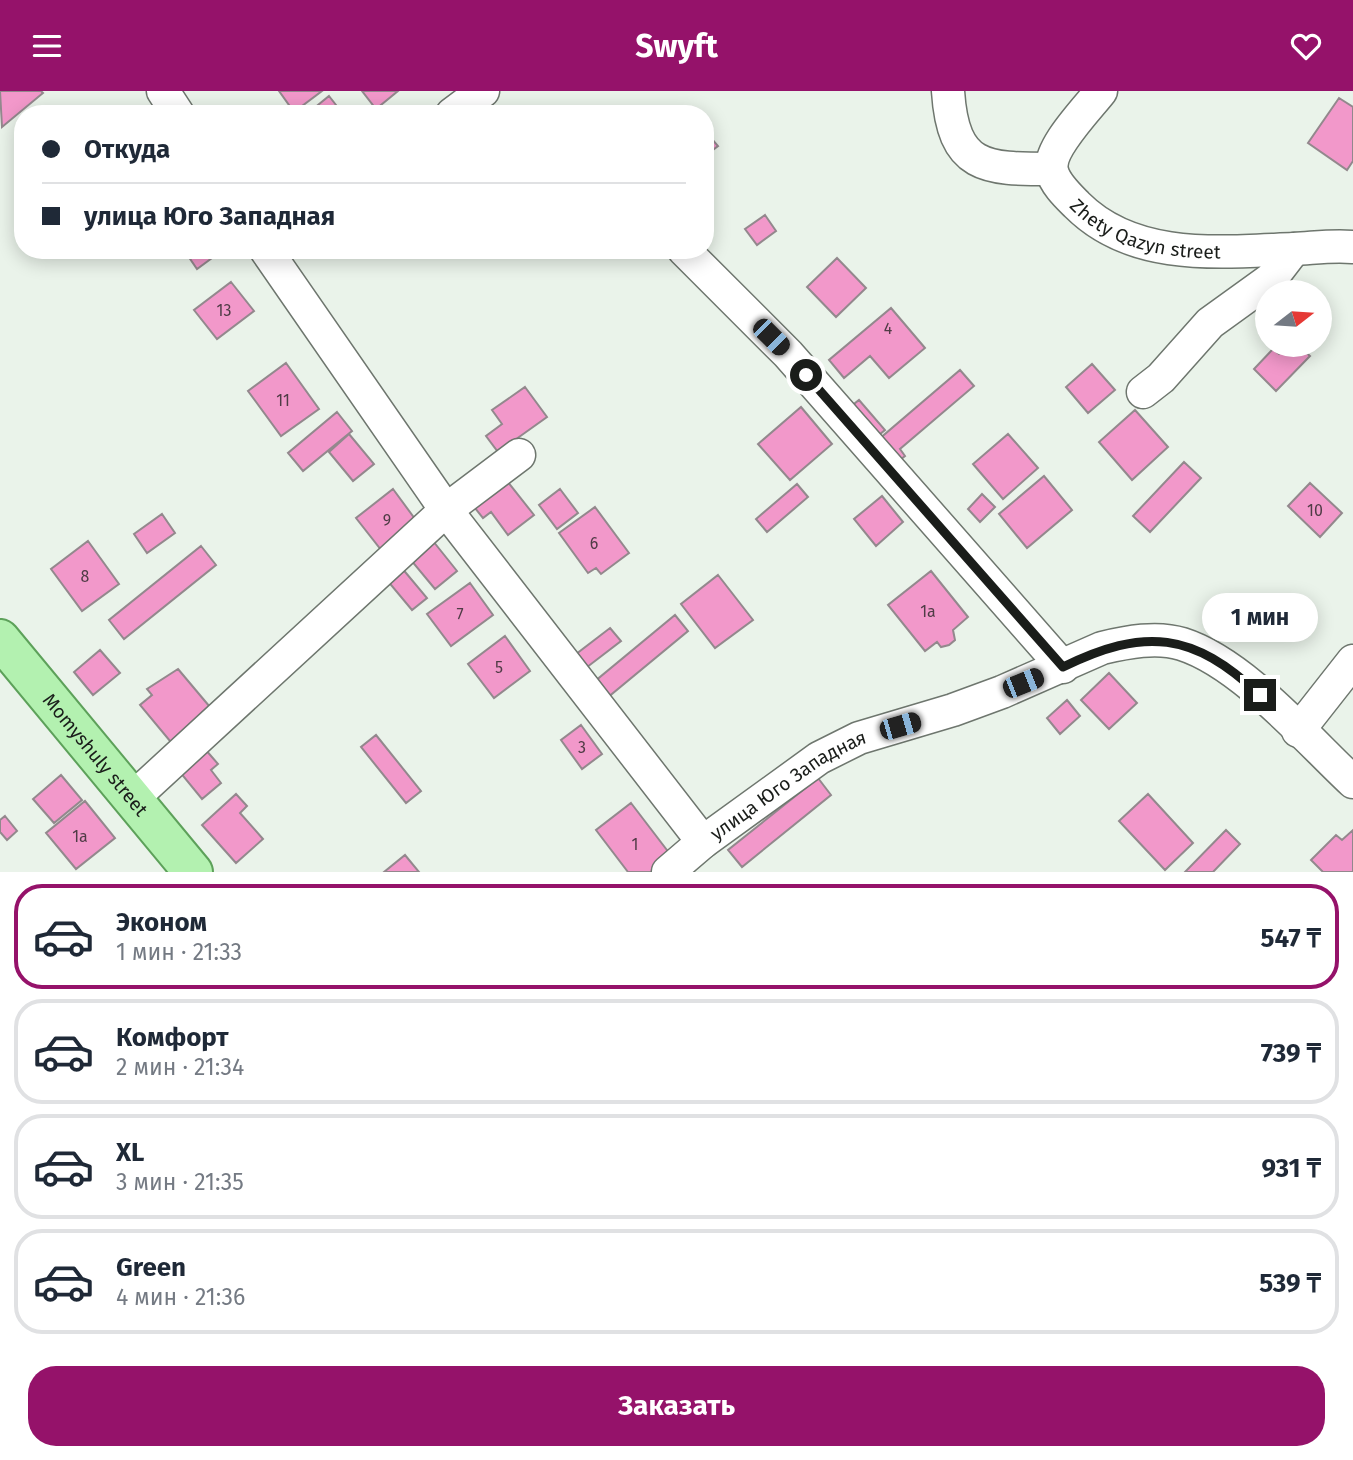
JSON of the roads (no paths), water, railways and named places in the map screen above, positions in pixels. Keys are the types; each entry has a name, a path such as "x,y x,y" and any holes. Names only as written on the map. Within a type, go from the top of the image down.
{"main road":[{"name":"Momyshuly street","path":"0,639 193,872"}],"street":[{"path":"465,105 483,91"},
{"path":"948,91 960,144 971,157 1010,170 1051,169 1052,159 1063,138 1101,91"},
{"name":"Zhety Qazyn street","path":"1051,169 1063,190 1088,216 1111,232 1150,246 1195,251 1353,247"},
{"path":"1143,392 1161,378 1210,323 1271,279 1294,249"},
{"path":"280,259 446,510 703,842"},
{"path":"693,259 788,354 1063,667"},
{"path":"132,799 446,510 519,455"},
{"name":"улица Юго Западная","path":"668,872 703,842 819,758 859,738 953,710 1063,667 1102,648 1127,642 1180,643 1203,653 1241,677 1353,782"},
{"path":"1298,731 1353,661"}]}
